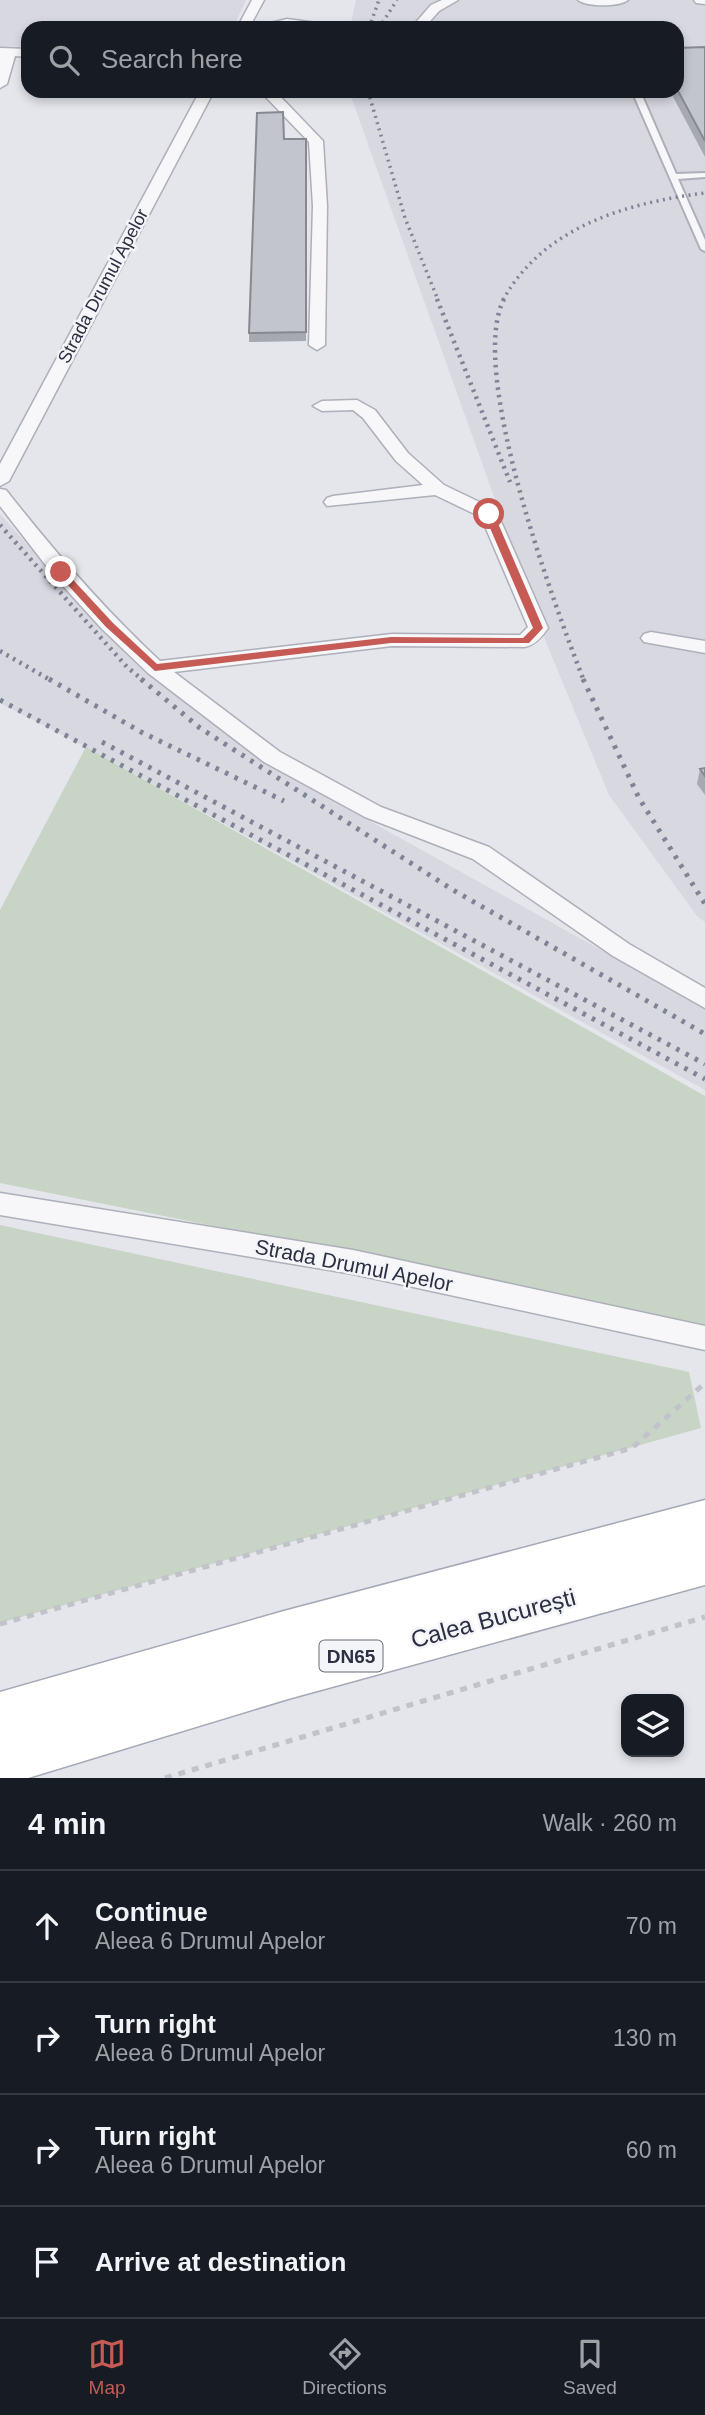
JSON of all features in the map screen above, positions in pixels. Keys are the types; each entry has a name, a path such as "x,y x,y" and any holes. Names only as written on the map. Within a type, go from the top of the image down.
{"main road":[{"name":"Calea București","path":"0,1718 284,1636 705,1523"},
{"name":"Calea București","path":"0,1760 288,1674 705,1561"}],"street":[{"path":"247,21 258,0"},
{"path":"423,21 435,8 452,0"},
{"path":"584,0 622,0"},
{"path":"0,84 4,53"},
{"name":"Strada Drumul Apelor","path":"0,481 203,98"},
{"path":"274,98 316,141 320,206 317,345"},
{"path":"155,668 391,640 525,641 538,628 489,514 438,489 402,457 369,414 357,405 322,406"},
{"path":"332,502 438,489"},
{"path":"0,494 61,572 109,625 155,668 272,757 373,812 481,853 621,950 705,999"},
{"path":"651,638 705,647"},
{"name":"Strada Drumul Apelor","path":"0,1204 353,1262 705,1338"}],"lane":[{"path":"639,98 705,249"},
{"path":"674,177 705,175"}],"path":[{"path":"0,1624 632,1448 705,1383"},
{"path":"165,1778 705,1617"}],"shaded area":[{"path":"0,0 246,0 236,21 21,21 21,46 0,47"},
{"path":"356,0 705,0 705,922 697,916 609,795 546,642 352,98 684,98 684,21 352,21"},
{"path":"0,514 109,637 298,781 705,1008 705,1090 86,747 0,703"}],"green space":[{"path":"86,747 705,1096 705,1325 0,1183 0,910"},
{"path":"0,1225 689,1372 701,1428 0,1623"}],"building":[{"path":"705,47 705,141 682,98 684,98 684,48"},
{"path":"283,112 284,139 306,139 306,332 249,333 257,113"}],"railway":[{"path":"372,21 379,0"},
{"path":"384,21 397,0"},
{"path":"370,98 405,218 438,300"},
{"path":"503,300 520,275 541,253 564,236 618,212 676,197 705,193"},
{"path":"437,299 510,482"},
{"path":"504,299 496,333 497,378 505,431 536,545 584,681"},
{"path":"0,525 127,667 144,681"},
{"path":"0,651 52,681"},
{"path":"49,679 141,732 284,801"},
{"path":"141,679 200,728 453,890 705,1034"},
{"path":"583,679 639,798 705,904"},
{"path":"0,700 705,1079"},
{"path":"102,742 705,1064"}],"route":[{"path":"61,572 109,625 155,668 391,640 525,641 538,628 489,514"}]}
